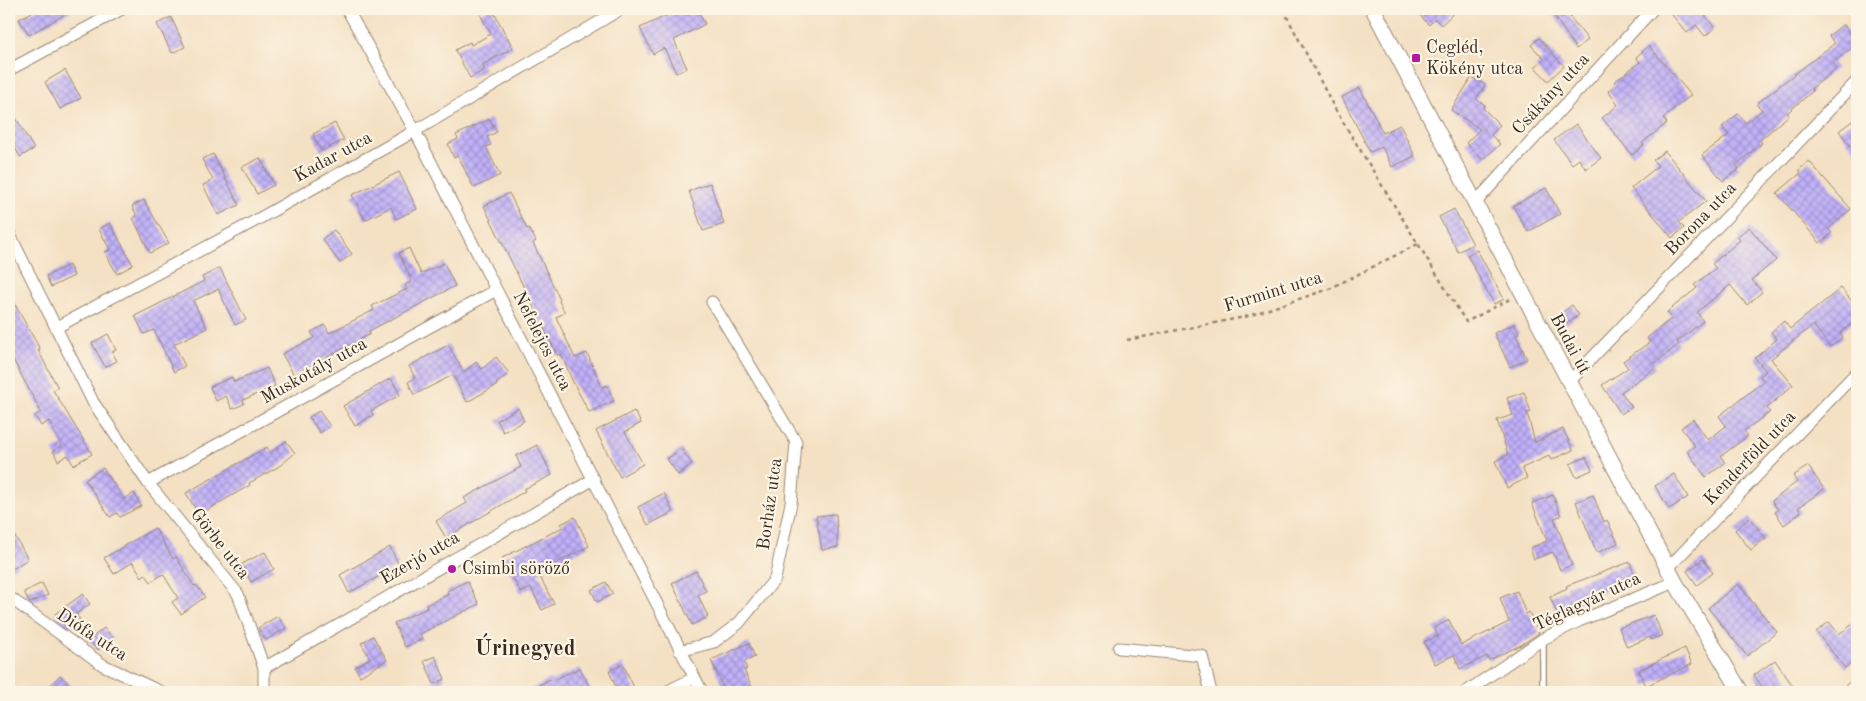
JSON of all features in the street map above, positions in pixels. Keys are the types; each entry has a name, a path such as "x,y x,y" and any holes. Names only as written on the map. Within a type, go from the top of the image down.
{"street":[{"path":"9,70 122,9"},
{"name":"Nefelejcs utca","path":"347,9 415,131 702,692"},
{"name":"Kadar utca","path":"57,327 254,222 415,131 621,9"},
{"name":"Csákány utca","path":"1475,203 1653,9"},
{"name":"Budai út","path":"1379,12 1475,203 1675,582 1741,692"},
{"name":"Borona utca","path":"1569,382 1857,81"},
{"name":"Görbe utca","path":"9,233 93,402 148,483 238,594 264,668 264,692"},
{"name":"Muskotály utca","path":"148,483 496,290"},
{"name":"Borház utca","path":"680,651 714,642 720,638 739,623 775,579 791,503 796,442 712,302"},
{"name":"Kenderföld utca","path":"1668,568 1857,372"},
{"name":"Ezerjó utca","path":"264,668 594,479"},
{"name":"Téglagyár utca","path":"1466,692 1543,639 1579,621 1675,582"},
{"name":"Diófa utca","path":"9,597 102,665 161,692"},
{"path":"1120,648 1202,656 1211,692"},
{"path":"666,692 694,678"},
{"path":"1848,692 1857,683"}],"lane":[{"path":"1542,692 1543,639"}],"path":[{"path":"1283,9 1336,109 1466,322 1522,293"},
{"name":"Furmint utca","path":"1127,340 1245,317 1328,289 1418,244"}],"building":[{"path":"38,9 74,9 29,35 19,19"},
{"path":"488,9 492,9 513,48 482,65 485,70 470,78 455,50 470,42 471,45 491,34 480,14"},
{"path":"670,9 697,9 705,24 674,40 687,68 676,73 664,48 653,54 640,28 672,13"},
{"path":"1414,9 1458,9 1441,25 1435,19 1429,25"},
{"path":"1550,9 1564,9 1588,40 1576,49"},
{"path":"1680,9 1700,9 1715,28 1705,36 1696,25 1687,33 1672,15"},
{"path":"171,17 185,47 172,53 157,24"},
{"path":"1843,24 1857,43 1833,63 1837,68 1811,89 1813,91 1760,140 1762,143 1736,165 1739,169 1723,181 1702,155 1729,135 1722,127 1738,114 1746,123 1762,110 1756,104 1835,43 1829,36"},
{"path":"1539,38 1564,66 1548,81 1535,67 1544,59 1531,45"},
{"path":"1649,46 1691,95 1663,118 1667,123 1642,143 1644,145 1632,155 1602,118 1618,105 1608,91 1616,84 1614,82 1640,62 1636,57"},
{"path":"65,70 81,98 60,109 45,82"},
{"path":"1472,77 1485,85 1476,99 1485,105 1483,108 1500,125 1491,135 1500,144 1483,160 1466,143 1480,129 1451,110"},
{"path":"1360,88 1383,133 1400,125 1415,156 1392,167 1382,147 1370,152 1342,97"},
{"path":"9,106 34,149 20,157 9,137"},
{"path":"490,119 497,132 487,137 491,145 486,147 500,175 474,188 458,156 454,158 448,144 458,139 456,135"},
{"path":"1852,121 1857,128 1857,154 1839,131"},
{"path":"335,123 344,140 321,151 313,134"},
{"path":"1576,124 1601,158 1586,169 1579,159 1572,164 1554,140"},
{"path":"1665,151 1706,201 1679,222 1684,228 1672,238 1631,188 1658,166 1653,160"},
{"path":"213,154 239,205 218,215 203,185 213,180 202,159"},
{"path":"260,158 274,185 257,194 242,167"},
{"path":"1809,161 1851,209 1828,229 1832,233 1820,243 1777,193 1801,173 1799,170"},
{"path":"399,172 417,209 396,219 391,207 365,220 352,195"},
{"path":"710,183 724,224 703,231 689,191"},
{"path":"1546,188 1560,214 1528,232 1513,206"},
{"path":"509,193 527,229 529,228 536,241 533,243 560,300 565,313 556,317 575,358 587,353 602,387 607,385 614,401 589,412 561,354 557,355 484,206"},
{"path":"144,200 169,243 150,253 133,218 137,216 132,206"},
{"path":"1454,209 1473,244 1458,252 1439,217"},
{"path":"110,223 133,265 117,274 105,252 110,250 99,229"},
{"path":"1749,227 1776,260 1752,280 1762,292 1747,305 1730,285 1697,312 1703,321 1653,365 1655,368 1621,392 1632,407 1621,414 1602,385 1628,368 1623,361 1650,342 1647,338 1672,318 1667,312 1697,288 1694,285 1716,268 1712,264 1740,240 1737,237"},
{"path":"334,230 352,254 340,263 322,239"},
{"path":"409,248 421,274 444,263 455,286 369,331 370,334 294,375 282,354 314,338 311,332 325,325 329,333 374,310 372,306 407,289 405,285 412,281 399,253"},
{"path":"1477,250 1504,299 1494,304 1467,255"},
{"path":"69,265 74,276 51,287 46,276"},
{"path":"220,268 246,320 235,325 218,289 193,301 207,328 174,344 185,366 174,372 154,330 144,334 135,316 204,281 202,277"},
{"path":"1841,288 1857,308 1857,319 1840,333 1843,337 1830,347 1813,325 1771,359 1793,385 1767,408 1770,412 1744,431 1748,436 1721,456 1725,463 1706,477 1687,451 1695,446 1681,428 1693,419 1708,440 1726,426 1719,416 1764,381 1760,376 1766,371 1755,358 1777,339 1771,332 1784,321 1790,329"},
{"path":"9,294 40,349 38,350 58,388 53,390 92,454 73,465 68,455 58,461 53,451 62,446 49,421 41,426 35,416 41,412 9,352"},
{"path":"1572,305 1579,315 1566,324 1559,315"},
{"path":"1514,324 1519,333 1516,335 1527,359 1510,367 1494,333"},
{"path":"108,334 116,350 112,352 117,361 105,367 92,343"},
{"path":"448,345 464,372 476,362 482,369 496,357 509,373 497,385 467,402 453,375 414,395 408,382 415,378 409,366"},
{"path":"267,368 275,386 243,400 244,404 232,409 226,396 216,401 210,387 232,377 234,382"},
{"path":"391,378 400,395 371,411 373,415 355,426 343,406"},
{"path":"1524,392 1531,412 1527,413 1535,442 1563,429 1573,450 1551,460 1549,456 1522,468 1527,478 1507,488 1495,461 1508,455 1497,420 1513,415 1507,398"},
{"path":"518,408 524,421 503,432 497,420"},
{"path":"319,411 330,426 320,433 309,417"},
{"path":"634,411 641,423 625,432 643,464 620,477 596,431"},
{"path":"286,441 295,453 278,467 199,515 186,493 267,447 270,453"},
{"path":"537,445 552,475 524,489 525,491 446,538 436,521 467,503 464,498 521,467 516,456"},
{"path":"681,449 692,464 678,475 667,459"},
{"path":"1586,457 1592,470 1576,477 1570,464"},
{"path":"1808,466 1824,489 1798,508 1801,512 1784,525 1775,512 1778,510 1772,501 1797,482 1793,476"},
{"path":"103,468 124,499 134,493 141,506 120,517 117,513 110,517 85,480"},
{"path":"1674,474 1688,497 1669,509 1655,486"},
{"path":"664,493 673,512 648,525 638,507"},
{"path":"1553,495 1561,516 1554,518 1572,565 1560,570 1553,552 1534,559 1530,548 1547,541 1532,503"},
{"path":"1593,495 1604,522 1607,520 1618,543 1597,553 1576,502"},
{"path":"836,514 838,547 822,550 816,516"},
{"path":"575,517 589,546 538,573 554,604 542,610 531,588 521,593 502,558 563,527 561,524"},
{"path":"1749,518 1766,538 1751,550 1735,530"},
{"path":"9,526 28,559 9,571"},
{"path":"155,528 173,559 176,557 194,586 196,585 205,597 181,614 172,602 178,598 163,574 151,582 145,574 142,577 133,562 114,574 104,558"},
{"path":"390,547 399,565 349,593 340,575"},
{"path":"265,552 274,569 251,582 242,564"},
{"path":"1703,559 1713,573 1697,585 1687,571"},
{"path":"1630,562 1636,580 1589,596 1590,599 1557,613 1550,597 1567,589 1566,586"},
{"path":"696,571 706,591 698,595 708,617 692,625 672,583"},
{"path":"467,581 479,604 420,634 422,639 405,647 394,623 427,608 426,605 449,594 447,591"},
{"path":"606,582 613,594 597,602 591,590"},
{"path":"42,583 48,595 30,603 24,592"},
{"path":"1738,584 1777,632 1747,656 1708,608"},
{"path":"1517,591 1526,614 1529,612 1539,633 1521,645 1489,660 1487,656 1460,669 1454,655 1435,664 1424,642 1438,636 1434,628 1449,620 1461,645 1509,622 1500,598"},
{"path":"83,594 90,604 76,614 80,620 67,629 55,614"},
{"path":"1654,615 1662,635 1651,640 1650,637 1627,647 1619,628"},
{"path":"278,616 286,628 266,640 258,628"},
{"path":"1857,621 1857,659 1845,668 1816,632 1829,622 1839,634"},
{"path":"104,628 113,638 98,650 89,640"},
{"path":"373,636 387,660 360,676 355,667 370,658 361,643"},
{"path":"749,643 755,657 744,662 747,669 744,670 754,692 725,692 711,660"},
{"path":"1685,648 1692,664 1646,686 1639,670"},
{"path":"435,656 445,679 434,684 424,661"},
{"path":"1775,660 1797,692 1766,692 1754,675"},
{"path":"623,664 636,692 618,692 609,671"},
{"path":"580,668 592,692 526,692 550,679 551,681"},
{"path":"60,675 78,692 44,692"}],"place":[{"name":"Cegléd, Kökény utca","path":"1416,58"},
{"name":"Csimbi söröző","path":"452,569"}],"district":[{"name":"Úrinegyed","path":"525,649"}]}
